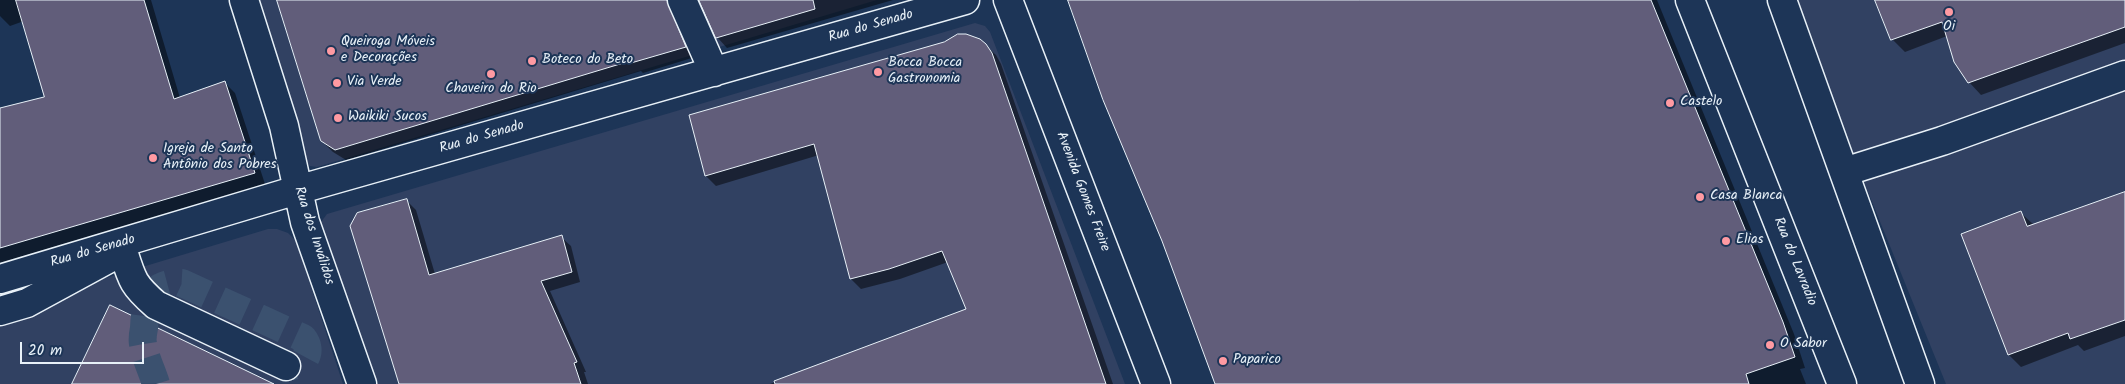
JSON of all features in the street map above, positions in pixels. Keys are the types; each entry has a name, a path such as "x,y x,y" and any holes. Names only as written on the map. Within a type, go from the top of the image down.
{"street":[{"name":"Rua dos Inválidos","path":"244,0 284,126 305,222 362,384"},
{"path":"682,0 714,72"},
{"name":"Rua do Senado","path":"0,279 297,190 964,0"},
{"name":"Avenida Gomes Freire","path":"1008,0 1156,384"},
{"name":"Rua do Lavradio","path":"1690,0 1842,384"},
{"path":"1782,0 1920,384"},
{"path":"1844,172 1942,141 2125,75"},
{"path":"0,311 27,303 123,251 148,235"},
{"path":"123,251 131,277 140,292 156,304 286,366"}],"shaded area":[{"path":"255,0 877,0 317,167 310,166 306,162"},
{"path":"1790,0 2125,0 2125,384 1946,384"},
{"path":"975,23 985,26 990,32 1125,384 369,384 319,231 321,222 327,214"},
{"path":"268,229 277,229 288,233 296,241 343,384 0,384 0,310"}],"building":[{"path":"16,0 144,0 174,99 225,81 255,173 0,248 0,108 44,97"},
{"path":"277,0 667,0 686,47 631,63 630,61 335,150 321,141"},
{"path":"699,0 813,0 815,9 716,38"},
{"path":"1068,0 1651,0 1783,322 1795,357 1746,374 1749,384 1215,384 1162,241 1103,100"},
{"path":"1875,0 2125,0 2125,27 1968,83 1954,62 1942,22 1891,40"},
{"path":"958,34 966,34 980,39 992,53 1106,384 775,384 774,381 966,309 942,251 889,269 850,279 814,144 705,176 689,115 944,42"},
{"path":"2125,192 2125,320 2070,339 2068,333 2008,355 1961,234 2021,211 2027,226"},
{"path":"407,199 429,275 562,235 572,272 541,281 577,362 574,363 581,384 399,384 350,226 357,213"},
{"path":"110,305 274,384 72,384"}],"tunnel":[{"path":"156,384 143,344 146,310 152,295 163,286 172,283 182,283 303,338 308,349 305,358 298,364 286,366"}],"place":[{"name":"Oi","path":"1949,12"},
{"name":"Queiroga Móveis e Decorações","path":"331,51"},
{"name":"Boteco do Beto","path":"532,61"},
{"name":"Bocca Bocca Gastronomia","path":"878,72"},
{"name":"Chaveiro do Rio","path":"491,74"},
{"name":"Via Verde","path":"337,83"},
{"name":"Castelo","path":"1670,103"},
{"name":"Waikiki Sucos","path":"338,118"},
{"name":"Igreja de Santo Antônio dos Pobres","path":"153,158"},
{"name":"Casa Blanca","path":"1700,197"},
{"name":"Elias","path":"1726,241"},
{"name":"O Sabor","path":"1770,345"},
{"name":"Paparico","path":"1223,361"}]}
